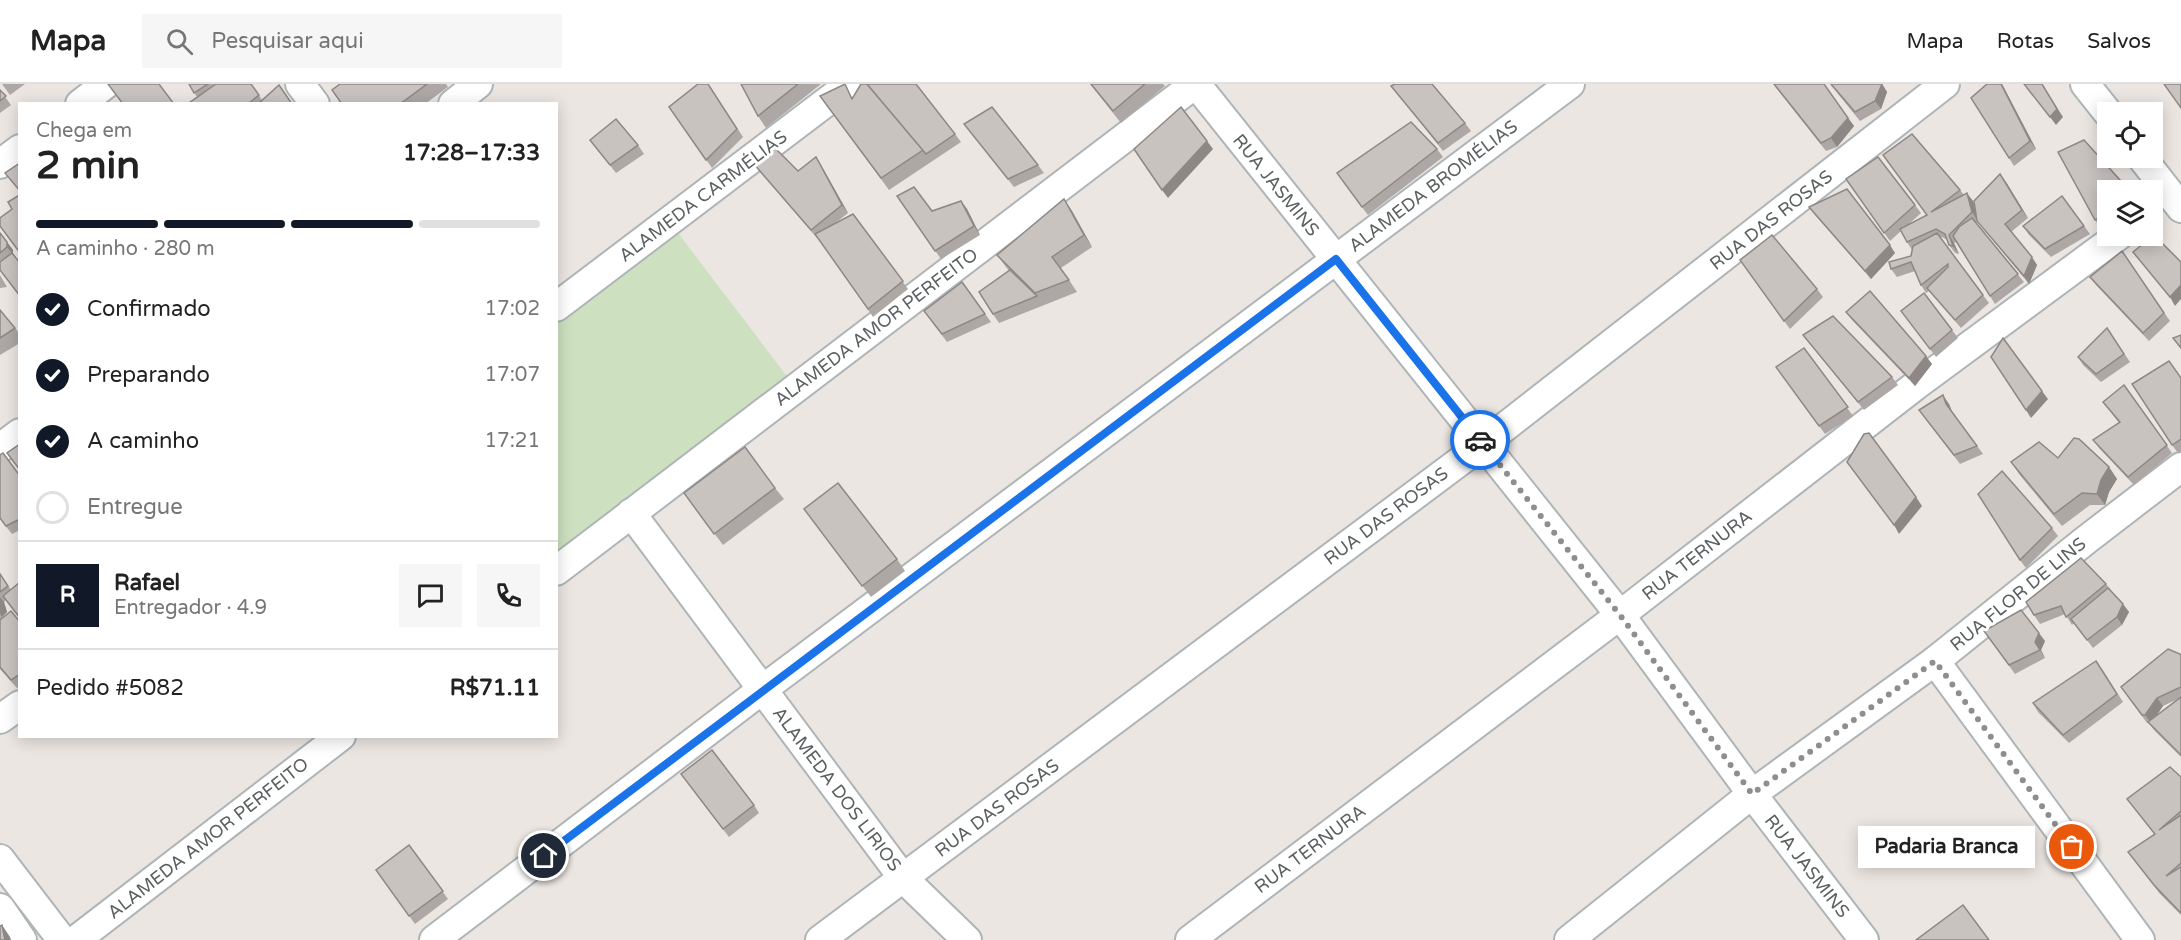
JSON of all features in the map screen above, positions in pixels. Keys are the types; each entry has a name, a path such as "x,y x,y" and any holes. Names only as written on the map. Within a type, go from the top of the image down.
{"street":[{"path":"83,102 106,84"},
{"path":"300,84 314,102"},
{"path":"456,102 478,84"},
{"name":"ALAMEDA CARMÉLIAS","path":"558,306 850,84"},
{"name":"RUA JASMINS","path":"1195,84 1620,615 1752,794 1864,940"},
{"name":"ALAMEDA AMOR PERFEITO","path":"558,569 1195,84"},
{"name":"ALAMEDA BROMÉLIAS","path":"434,940 764,689 1570,84"},
{"name":"RUA DAS ROSAS","path":"820,940 1483,444 1945,84"},
{"path":"2085,84 2099,102"},
{"path":"0,164 18,150"},
{"path":"2149,168 2172,201"},
{"name":"RUA TERNURA","path":"1190,940 1620,615 1915,386 2104,246"},
{"path":"0,448 18,434"},
{"name":"RUA FLOR DE LINS","path":"1573,939 1752,794 1935,661 2181,467"},
{"name":"ALAMEDA DOS LIRIOS","path":"631,513 903,878 967,940"},
{"path":"1935,661 2140,940"},
{"path":"0,719 18,706"},
{"name":"ALAMEDA AMOR PERFEITO","path":"76,940 338,738"},
{"path":"0,859 62,940"},
{"path":"0,908 22,940"}],"green space":[{"path":"675,229 789,379 558,561 558,316"}],"building":[{"path":"108,84 159,84 172,102 122,102"},
{"path":"189,84 208,84 194,93"},
{"path":"216,84 251,84 259,95 250,102 190,102"},
{"path":"340,84 427,84 403,102 341,102 332,90"},
{"path":"698,84 708,84 737,129 706,160 669,107"},
{"path":"741,84 798,84 758,116"},
{"path":"845,84 852,99 861,84 867,84 923,150 881,178 820,96"},
{"path":"867,84 916,84 955,134 926,154"},
{"path":"1091,84 1145,84 1113,111"},
{"path":"1395,84 1432,84 1465,123 1438,143 1391,86"},
{"path":"1774,84 1824,84 1848,118 1831,138 1821,143"},
{"path":"1831,84 1882,84 1875,101 1855,112"},
{"path":"1987,84 2001,84 2030,141 2009,158 1971,98"},
{"path":"2024,84 2042,84 2057,109 2050,117"},
{"path":"2164,84 2181,84 2181,108"},
{"path":"279,85 291,102 260,102"},
{"path":"0,90 6,96 0,101"},
{"path":"992,107 1038,165 1008,179 964,124"},
{"path":"1181,107 1207,141 1162,190 1134,149"},
{"path":"616,119 638,145 610,165 590,140"},
{"path":"1411,122 1437,149 1362,207 1337,173"},
{"path":"1912,134 1960,190 1931,212 1967,193 1972,212 1949,235 1953,246 1949,245 1945,234 1936,229 1907,242 1900,229 1927,215 1883,155"},
{"path":"2084,140 2097,154 2097,168 2109,168 2120,180 2097,180 2097,219 2095,220 2058,152"},
{"path":"775,148 798,171 816,157 842,205 811,230 753,163"},
{"path":"1878,157 1915,205 1884,233 1846,179"},
{"path":"18,164 18,189 5,173"},
{"path":"2000,174 2022,210 2005,224 2032,257 2024,276 1977,221 1974,201"},
{"path":"914,187 932,211 961,201 974,226 935,251 897,196"},
{"path":"1847,189 1890,245 1865,271 1809,207"},
{"path":"18,196 18,250 0,226 0,218 12,209 8,202"},
{"path":"2062,196 2084,226 2045,249 2023,226"},
{"path":"1064,199 1084,235 1052,257 1069,280 1035,293 997,255"},
{"path":"853,214 903,281 868,309 815,234"},
{"path":"1972,218 2018,274 1990,296 1953,236 1959,227"},
{"path":"0,233 7,242 7,247 0,253"},
{"path":"1937,233 1983,295 1955,320 1927,288 1948,267 1948,264 1921,285 1911,262 1891,269 1889,262 1911,256 1913,246"},
{"path":"1772,235 1817,289 1784,321 1740,260"},
{"path":"2163,244 2181,262 2181,285 2170,297 2133,252 2140,246 2163,246"},
{"path":"2122,251 2164,313 2143,333 2090,277"},
{"path":"12,253 18,260 18,293 0,270 0,262"},
{"path":"1010,270 1037,296 993,314 979,292"},
{"path":"962,282 985,314 942,334 924,311"},
{"path":"1870,291 1926,356 1909,378 1846,312"},
{"path":"1924,293 1952,330 1930,349 1901,311"},
{"path":"0,310 15,328 0,338"},
{"path":"1833,316 1892,377 1858,402 1803,335"},
{"path":"2107,328 2124,354 2096,374 2078,357"},
{"path":"2181,335 2181,348 2173,338"},
{"path":"2003,338 2042,391 2026,410 1991,357"},
{"path":"1804,348 1848,407 1819,426 1776,367"},
{"path":"2169,361 2181,378 2181,439 2172,445 2132,384"},
{"path":"2124,385 2167,445 2128,477 2093,440 2120,422 2103,402"},
{"path":"1943,395 1946,404 1977,446 1954,455 1919,410"},
{"path":"1869,433 1916,497 1894,525 1847,462 1864,434"},
{"path":"2074,438 2079,439 2109,467 2101,480 2097,494 2082,493 2054,514 2011,462 2039,442 2058,458"},
{"path":"18,445 18,467 7,453"},
{"path":"745,447 775,488 714,534 684,493"},
{"path":"3,453 18,473 18,520 6,526 0,518 0,455"},
{"path":"2002,471 2052,528 2020,560 1978,494"},
{"path":"838,483 897,559 862,586 804,509"},
{"path":"2081,558 2106,584 2066,617 2061,606 2034,615 2026,602"},
{"path":"0,574 8,586 0,592"},
{"path":"18,584 18,615 3,596"},
{"path":"2108,588 2123,604 2117,617 2087,640 2071,619"},
{"path":"2021,610 2039,633 2035,642 2040,650 2009,665 1984,631"},
{"path":"11,611 18,620 18,675 11,680 0,667 0,620"},
{"path":"2168,649 2181,656 2181,687 2157,698 2145,715 2142,715 2121,687"},
{"path":"2096,661 2117,694 2063,735 2033,703"},
{"path":"2181,697 2181,755 2148,722"},
{"path":"712,750 754,805 723,829 681,774"},
{"path":"2170,767 2181,777 2181,811 2159,830 2181,815 2181,863 2166,876 2181,867 2181,913 2154,885 2128,852 2155,834 2127,799"},
{"path":"409,845 443,891 409,916 376,870"},
{"path":"1963,905 1989,940 1916,940"},
{"path":"2,925 5,940 0,940 0,926"}],"way so far":[{"path":"1480,440 1620,615 1752,794 1935,661 2072,847"}],"place":[{"name":"Padaria Branca","path":"2072,847"}],"route":[{"path":"544,856 1336,259 1480,440"}]}
